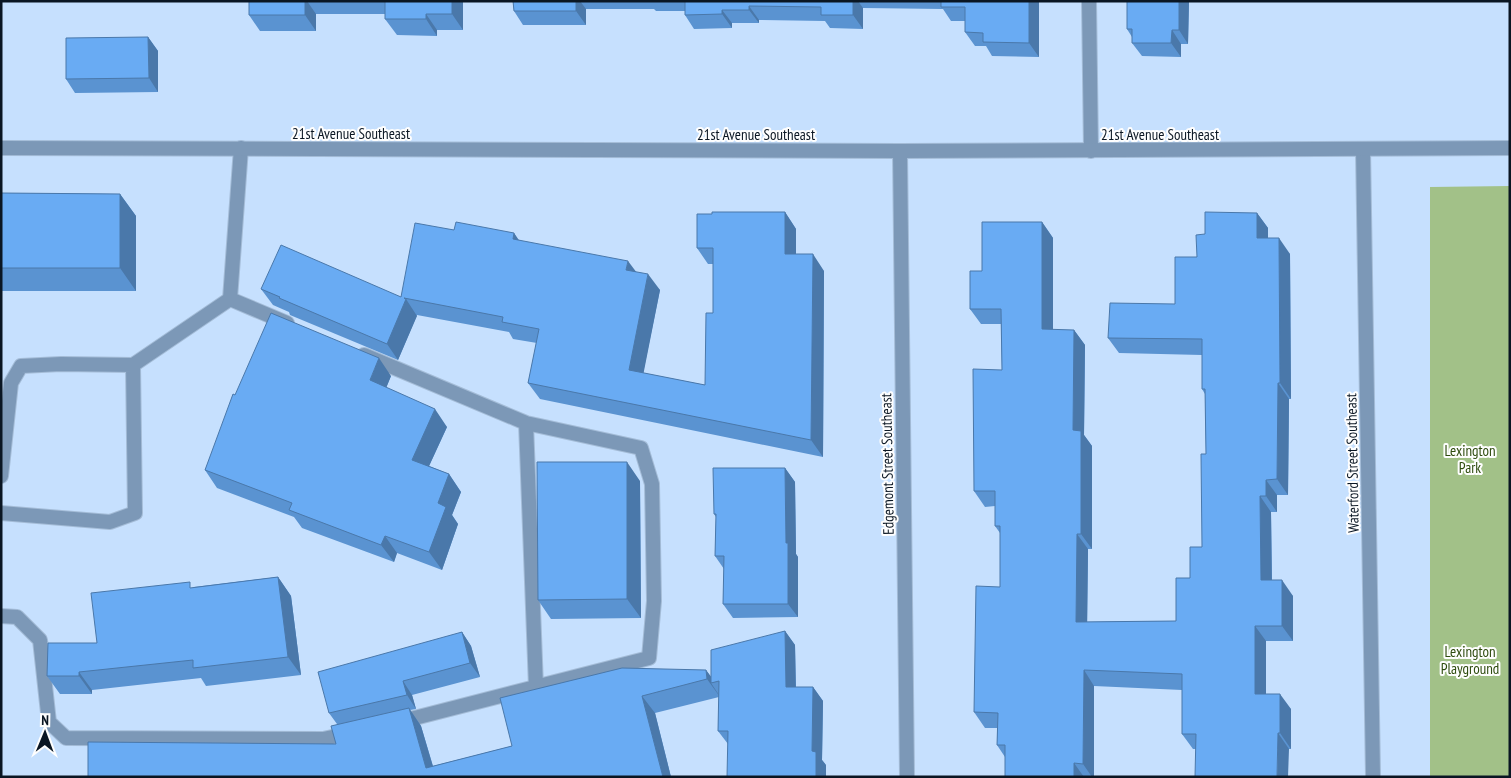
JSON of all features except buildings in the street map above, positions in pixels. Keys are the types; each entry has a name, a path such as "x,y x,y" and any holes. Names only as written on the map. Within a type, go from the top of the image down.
{"street":[{"path":"1089,1 1091,151"},
{"name":"21st Avenue Southeast","path":"1,148 1091,151 1510,148"},
{"path":"230,299 241,148"},
{"name":"Waterford Street Southeast","path":"1363,149 1373,777"},
{"name":"Edgemont Street Southeast","path":"900,151 907,777"},
{"path":"230,299 302,329"},
{"path":"1,476 11,383 21,366 61,364 133,365 230,299"},
{"path":"356,352 526,423 641,448 652,484 654,601 649,658 383,726"},
{"path":"1,513 110,522 135,513 133,365"},
{"path":"526,423 536,687"},
{"path":"1,616 17,617 40,640 49,722 66,738 323,739 366,730"}],"green space":[{"name":"Lexington Park","path":"1510,186 1510,777 1430,777 1430,187"}],"park label":[{"name":"Lexington Playground","path":"1470,660"}]}
